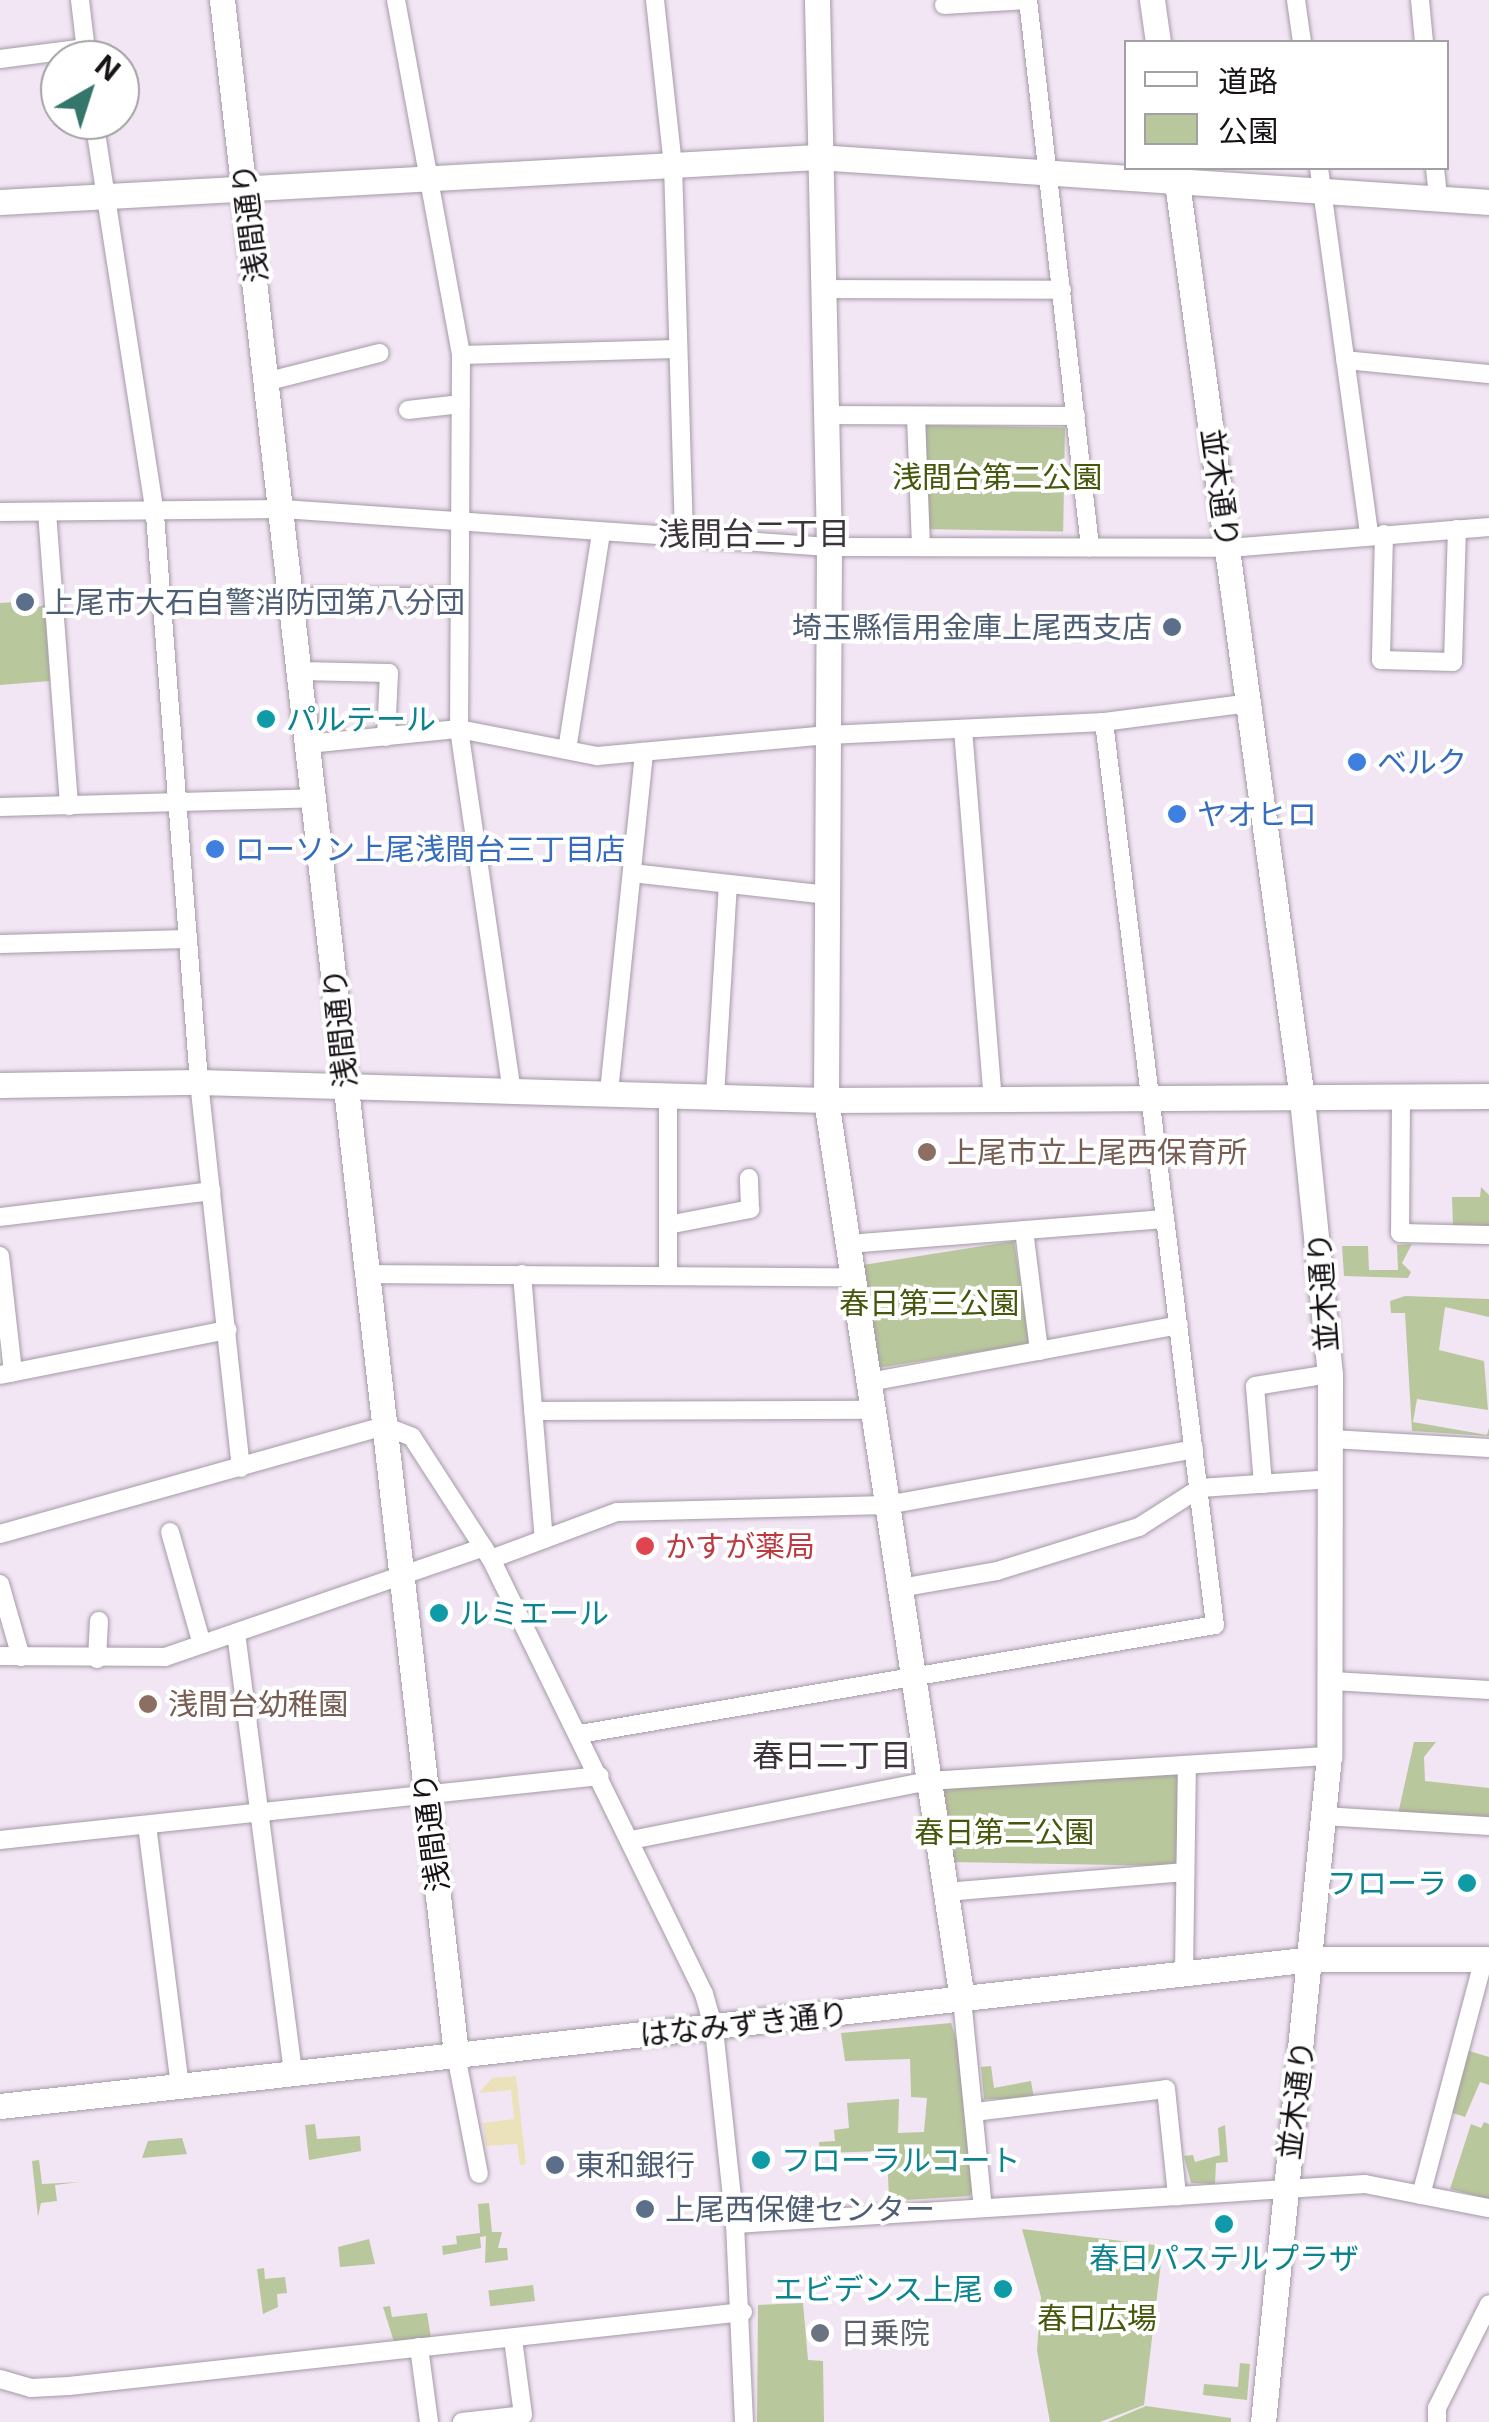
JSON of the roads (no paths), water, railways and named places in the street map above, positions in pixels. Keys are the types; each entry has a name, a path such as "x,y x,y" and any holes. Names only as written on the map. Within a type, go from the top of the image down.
{"street":[{"path":"80,0 84,40"},
{"name":"浅間通り","path":"222,0 269,380 456,2056"},
{"path":"396,0 461,355 459,729 512,1091"},
{"path":"655,0 674,164 684,537"},
{"path":"818,0 817,156 828,548 826,1100 962,1999 983,2208"},
{"path":"944,6 1028,0 1090,546"},
{"path":"1152,0 1158,40"},
{"path":"1296,0 1302,40"},
{"path":"1420,0 1424,40"},
{"path":"0,59 40,57"},
{"path":"96,140 156,515 198,1082 241,1468"},
{"path":"0,202 817,156 1048,172 1321,180 1438,199 1489,202"},
{"path":"1435,170 1438,199"},
{"name":"並木通り","path":"1176,174 1302,1098 1330,1374 1334,1681 1312,1959 1263,2422"},
{"path":"1321,180 1345,360 1376,534 1381,660 1454,662 1457,529"},
{"path":"821,289 1062,290"},
{"path":"461,355 676,349"},
{"path":"269,380 380,354"},
{"path":"1345,360 1489,374"},
{"path":"408,410 460,404"},
{"path":"825,416 1076,416"},
{"path":"916,416 921,547"},
{"path":"0,512 156,515 283,509 828,548 1229,548 1489,527"},
{"path":"47,512 69,806"},
{"path":"567,750 602,532"},
{"path":"292,597 459,597"},
{"path":"300,671 389,674 386,737"},
{"path":"308,744 459,729 597,756 828,735 1104,722 1250,703"},
{"path":"580,1734 1215,1625 1104,722"},
{"path":"963,729 994,1099"},
{"path":"609,1092 644,752"},
{"path":"0,807 315,798"},
{"path":"632,874 828,895"},
{"path":"715,1096 728,884"},
{"path":"0,944 187,940"},
{"path":"0,1085 198,1082 826,1100 1489,1096"},
{"path":"668,1094 668,1275"},
{"path":"1402,1098 1400,1233 1489,1236"},
{"path":"668,1224 750,1209 749,1178"},
{"path":"0,1218 211,1191"},
{"path":"848,1244 1165,1219"},
{"path":"1024,1230 1039,1351"},
{"path":"0,1256 6,1373 228,1330"},
{"path":"368,1274 853,1277"},
{"path":"522,1274 544,1540"},
{"path":"869,1382 1179,1326"},
{"path":"1263,1484 1255,1386 1330,1374"},
{"path":"533,1411 873,1410"},
{"path":"0,1534 384,1426 412,1437 488,1553 631,1840 714,2028 743,2312 744,2422"},
{"path":"1332,1439 1489,1448"},
{"path":"0,1656 144,1661 488,1553 544,1540 617,1512 888,1505 1194,1449"},
{"path":"900,1588 997,1571 1139,1527 1200,1488 1333,1479"},
{"path":"170,1532 202,1644"},
{"path":"0,1584 20,1656"},
{"path":"97,1660 99,1621"},
{"path":"236,1633 293,2073"},
{"path":"1334,1681 1489,1690"},
{"path":"631,1840 929,1781 1329,1756"},
{"path":"1184,1974 1187,1765"},
{"path":"0,1840 600,1776"},
{"path":"1324,1816 1489,1826"},
{"path":"147,1824 180,2086"},
{"path":"946,1892 1185,1872"},
{"name":"はなみずき通り","path":"0,2106 1312,1959 1487,1959"},
{"path":"1421,2195 1487,1959"},
{"path":"456,2056 478,2174"},
{"path":"974,2112 1166,2089 1178,2196"},
{"path":"736,2224 1365,2184 1489,2208"},
{"path":"1437,2422 1437,2408 1489,2304"},
{"path":"0,2379 31,2388 69,2386 743,2312"},
{"path":"462,2422 523,2415 514,2339"},
{"path":"419,2347 429,2422"}],"place":[{"name":"上尾市大石自警消防団第八分団","path":"25,602"},
{"name":"埼玉縣信用金庫上尾西支店","path":"1172,627"},
{"name":"パルテール","path":"266,719"},
{"name":"ベルク","path":"1357,762"},
{"name":"ヤオヒロ","path":"1177,814"},
{"name":"ローソン上尾浅間台三丁目店","path":"215,849"},
{"name":"上尾市立上尾西保育所","path":"927,1152"},
{"name":"かすが薬局","path":"645,1546"},
{"name":"ルミエール","path":"439,1613"},
{"name":"浅間台幼稚園","path":"148,1704"},
{"name":"フローラ","path":"1467,1883"},
{"name":"フローラルコート","path":"761,2160"},
{"name":"東和銀行","path":"555,2165"},
{"name":"上尾西保健センター","path":"645,2209"},
{"name":"春日パステルプラザ","path":"1224,2224"},
{"name":"エビデンス上尾","path":"1003,2289"},
{"name":"日乗院","path":"820,2333"}],"district":[{"name":"浅間台二丁目","path":"754,534"},
{"name":"春日二丁目","path":"832,1756"}],"park label":[{"name":"浅間台第二公園","path":"997,477"},
{"name":"春日第三公園","path":"929,1303"},
{"name":"春日第二公園","path":"1004,1832"},
{"name":"春日広場","path":"1097,2318"}]}
